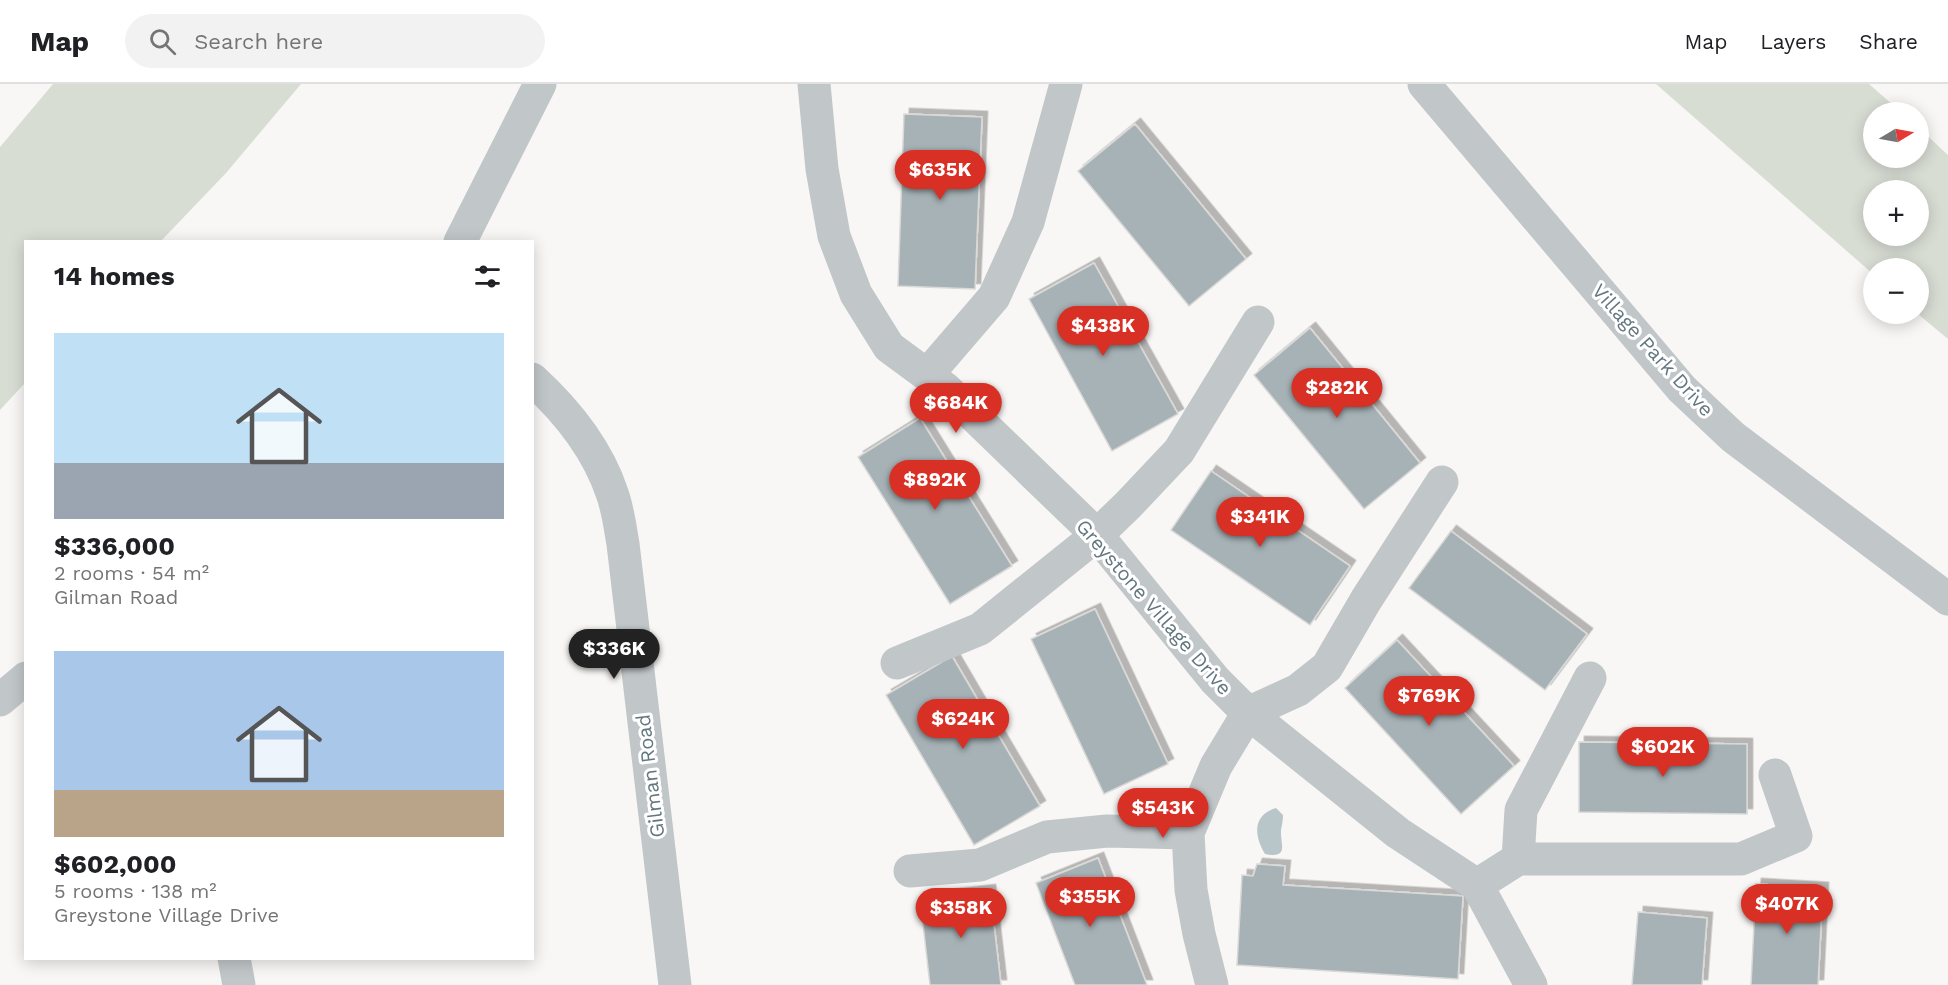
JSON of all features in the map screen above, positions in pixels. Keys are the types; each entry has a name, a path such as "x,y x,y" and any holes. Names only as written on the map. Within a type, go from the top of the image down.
{"street":[{"path":"461,240 540,84"},
{"name":"Greystone Village Drive","path":"814,84 822,168 834,236 856,294 889,347 946,389 1097,535 1215,681 1248,713 1398,833 1477,885 1531,985"},
{"path":"927,375 994,297 1028,222 1066,84"},
{"name":"Village Park Drive","path":"1424,84 1682,389 1732,437 1948,599"},
{"path":"897,663 980,629 1097,535 1179,451 1258,322"},
{"name":"Gilman Road","path":"534,381 558,403 591,448 612,494 623,544 675,985"},
{"path":"1212,985 1191,890 1188,833 1216,766 1248,713 1298,690 1327,667 1366,600 1442,482"},
{"path":"1518,859 1521,810 1590,678"},
{"path":"0,700 24,680"},
{"path":"1477,885 1518,859 1742,860 1796,836 1775,776"},
{"path":"910,871 980,865 1047,837 1107,831 1188,833"},
{"path":"234,960 239,985"}],"shaded area":[{"path":"53,84 301,84 226,173 162,240 24,240 24,384 0,410 0,147"},
{"path":"1656,84 1869,84 1890,102 1863,102 1863,168 1929,168 1929,137 1948,155 1948,339 1929,323 1929,258 1863,258 1863,265"},
{"path":"1276,808 1283,815 1282,849 1278,854 1265,854 1261,847 1257,827 1268,811"}],"building":[{"path":"904,114 982,117 975,289 898,286"},
{"path":"1135,124 1246,259 1189,306 1078,171"},
{"path":"1094,263 1178,414 1112,451 1029,299"},
{"path":"1310,328 1420,463 1364,509 1254,375"},
{"path":"920,418 1012,566 950,604 858,457"},
{"path":"1211,471 1350,566 1310,625 1171,530"},
{"path":"1451,531 1587,634 1545,690 1409,588"},
{"path":"1095,609 1168,764 1104,794 1031,639"},
{"path":"1397,640 1514,766 1461,814 1345,688"},
{"path":"952,656 1040,806 974,845 886,695"},
{"path":"1579,742 1747,744 1747,814 1579,812"},
{"path":"1098,858 1147,985 1075,985 1036,883"},
{"path":"1257,864 1285,866 1283,885 1463,896 1458,979 1237,965 1242,875 1253,876"},
{"path":"1756,884 1823,888 1818,985 1751,985"},
{"path":"990,890 1001,985 930,985 920,898"},
{"path":"1638,912 1707,918 1702,985 1632,985"}]}
